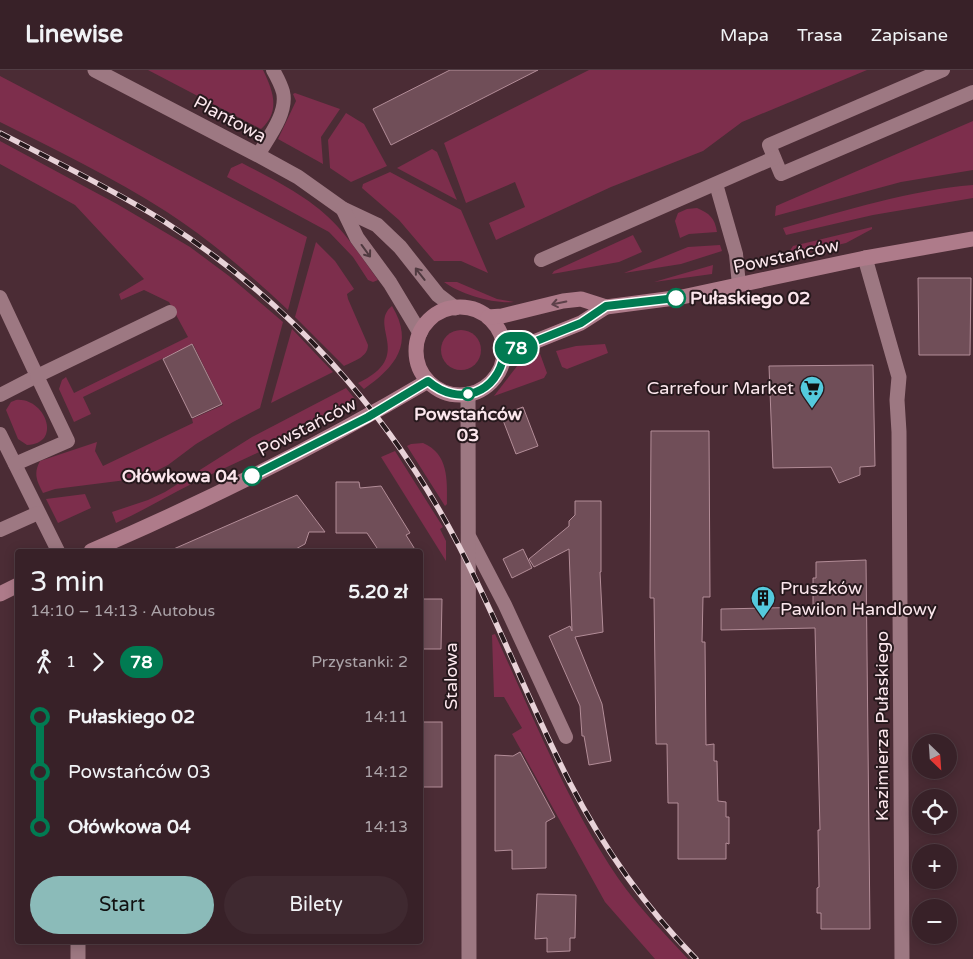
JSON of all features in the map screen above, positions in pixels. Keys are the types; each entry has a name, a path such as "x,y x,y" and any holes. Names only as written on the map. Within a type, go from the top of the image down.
{"street":[{"name":"Plantowa","path":"95,70 258,155 298,177 343,209 377,224 438,295 454,308"},
{"name":"Plantowa","path":"343,209 357,238 390,283 420,333"},
{"name":"Powstańców","path":"488,317 502,316 563,301 581,299 606,306 682,297 865,258 973,239"},
{"name":"Kazimierza Pułaskiego","path":"865,258 899,377 897,400 899,442 902,959"},
{"name":"Powstańców","path":"504,354 581,323 606,306"},
{"path":"454,308 469,308 488,317 501,334 504,354 500,370 484,388 468,394 451,394 435,387 428,381 419,367 417,341 420,333 434,316 454,308"},
{"name":"Powstańców","path":"96,549 164,519 260,472 368,417 428,381"},
{"name":"Stalowa","path":"468,394 470,538 469,959"},
{"path":"0,594 15,586"},
{"path":"78,944 78,959"}],"lane":[{"path":"258,155 277,121 284,101 283,93 273,70"},
{"path":"943,70 769,145 781,174 973,92"},
{"path":"541,260 774,158"},
{"path":"716,184 736,254 739,285"},
{"path":"0,297 68,441 15,464"},
{"path":"0,395 170,312"},
{"path":"0,434 57,549"},
{"path":"0,530 38,513"},
{"path":"470,538 505,605 566,737"}],"shaded area":[{"path":"148,70 263,70 272,93 273,108 271,115 261,129"},
{"path":"589,70 867,70 742,122 703,151 611,187 496,240 489,223 525,207 515,182 466,203 444,143"},
{"path":"0,76 307,237 288,310 230,258 167,212 106,176 0,122"},
{"path":"295,93 340,109 321,137 323,164 278,139 296,101 293,94"},
{"path":"346,113 364,124 387,166 351,182 330,168 328,140"},
{"path":"973,121 973,170 901,182 775,216 776,206"},
{"path":"0,141 117,204 190,247 229,276 283,322 260,408 196,444 168,465 142,478 55,489 43,493 37,477 40,461 97,442 95,451 103,466 193,423 192,419 223,405 193,344 83,397 91,414 74,422 59,389 62,380 66,377 74,393 188,337 169,302 144,290 121,300 119,294 144,279 75,205 0,164"},
{"path":"432,149 437,152 457,200 397,168"},
{"path":"242,163 293,191 317,207 349,240 378,280 373,282 368,280 353,257 329,232 227,177 231,168"},
{"path":"390,172 461,210 488,273 461,261 434,261 399,220 362,188 363,184"},
{"path":"973,185 973,198 873,215 786,235 783,228 902,196"},
{"path":"697,208 711,217 717,232 689,234 680,238 675,221 678,213 687,209"},
{"path":"872,227 872,229 846,243 791,256 789,252 793,246"},
{"path":"633,235 642,252 619,262 552,274 554,271"},
{"path":"316,242 335,261 354,289 347,294 348,299 368,345 363,356 344,366 295,317"},
{"path":"720,245 722,251 681,264 624,273 688,247"},
{"path":"713,265 712,274 654,282"},
{"path":"444,282 457,282 497,299 514,302 477,297"},
{"path":"392,306 399,320 402,332 398,354 385,372 364,389 358,383 375,373 384,362 388,352 384,323 386,314"},
{"path":"292,329 333,372 271,403"},
{"path":"465,330 472,333 478,339 481,350 480,358 472,367 465,370 457,370 450,367 442,358 441,346 444,339 453,331"},
{"path":"605,344 608,353 567,369 562,367 556,351 576,346"},
{"path":"539,351 547,373 544,378 494,396 521,361"},
{"path":"346,388 355,399 321,421 116,523 112,512 165,492 252,437"},
{"path":"16,400 26,401 42,413 46,421 47,430 45,437 38,443 27,445 18,439 6,410 11,402"},
{"path":"423,443 438,454 445,469 447,504 445,506 407,446"},
{"path":"395,451 443,527 440,529 446,541 446,561 381,457"},
{"path":"85,494 91,508 58,523 46,499"},
{"path":"495,634 567,790 600,850 634,899 688,959 655,959 605,902 512,734 522,728 504,697 494,697 492,635"}],"building":[{"path":"450,70 538,70 391,145 373,109"},
{"path":"918,278 971,278 970,355 919,355"},
{"path":"192,344 222,404 192,418 163,359"},
{"path":"873,365 875,466 860,467 860,475 839,483 831,467 773,468 769,366"},
{"path":"523,407 538,446 516,454 501,415"},
{"path":"651,431 709,431 710,597 703,597 702,642 705,642 706,745 714,744 714,761 717,761 718,801 726,802 726,817 729,817 729,844 726,843 726,859 678,859 678,803 668,803 667,744 656,744 654,598 650,598"},
{"path":"336,482 359,482 360,488 381,486 410,533 406,535 415,549 378,549 367,533 336,533"},
{"path":"297,495 325,532 309,532 305,544 296,549 174,549"},
{"path":"575,501 601,501 600,572 603,632 575,637 602,704 611,761 589,765 584,736 582,736 580,706 549,636 570,626 572,631 569,549 534,567 529,559 569,526 569,521 575,515"},
{"path":"523,549 532,568 512,578 503,559"},
{"path":"866,560 870,929 821,929 821,913 817,913 817,888 819,887 818,830 820,830 815,628 721,630 721,609 813,607 813,578 816,578 816,562"},
{"path":"423,599 442,599 441,649 423,649"},
{"path":"423,722 442,722 442,787 423,787"},
{"path":"520,752 555,817 546,822 546,868 512,869 512,850 495,851 495,755 513,756"},
{"path":"537,894 576,895 575,938 570,938 570,951 547,952 547,938 535,939"}],"railway":[{"path":"0,133 142,208 208,252 252,286 293,323 332,363 368,405 432,497 459,546 488,605 555,754 583,807 611,853 643,898 696,959"}],"bus line":[{"name":"78","path":"252,476 368,417 428,381 442,391 451,394 459,395 476,392 484,388 496,377 503,362 504,354 522,345 581,323 606,306 676,298"}],"place":[{"name":"Pułaskiego 02","path":"676,298"},
{"name":"Powstańców 03","path":"468,394"},
{"name":"Carrefour Market","path":"812,409"},
{"name":"Ołówkowa 04","path":"252,476"},
{"name":"Pruszków Pawilon Handlowy","path":"763,619"}]}
